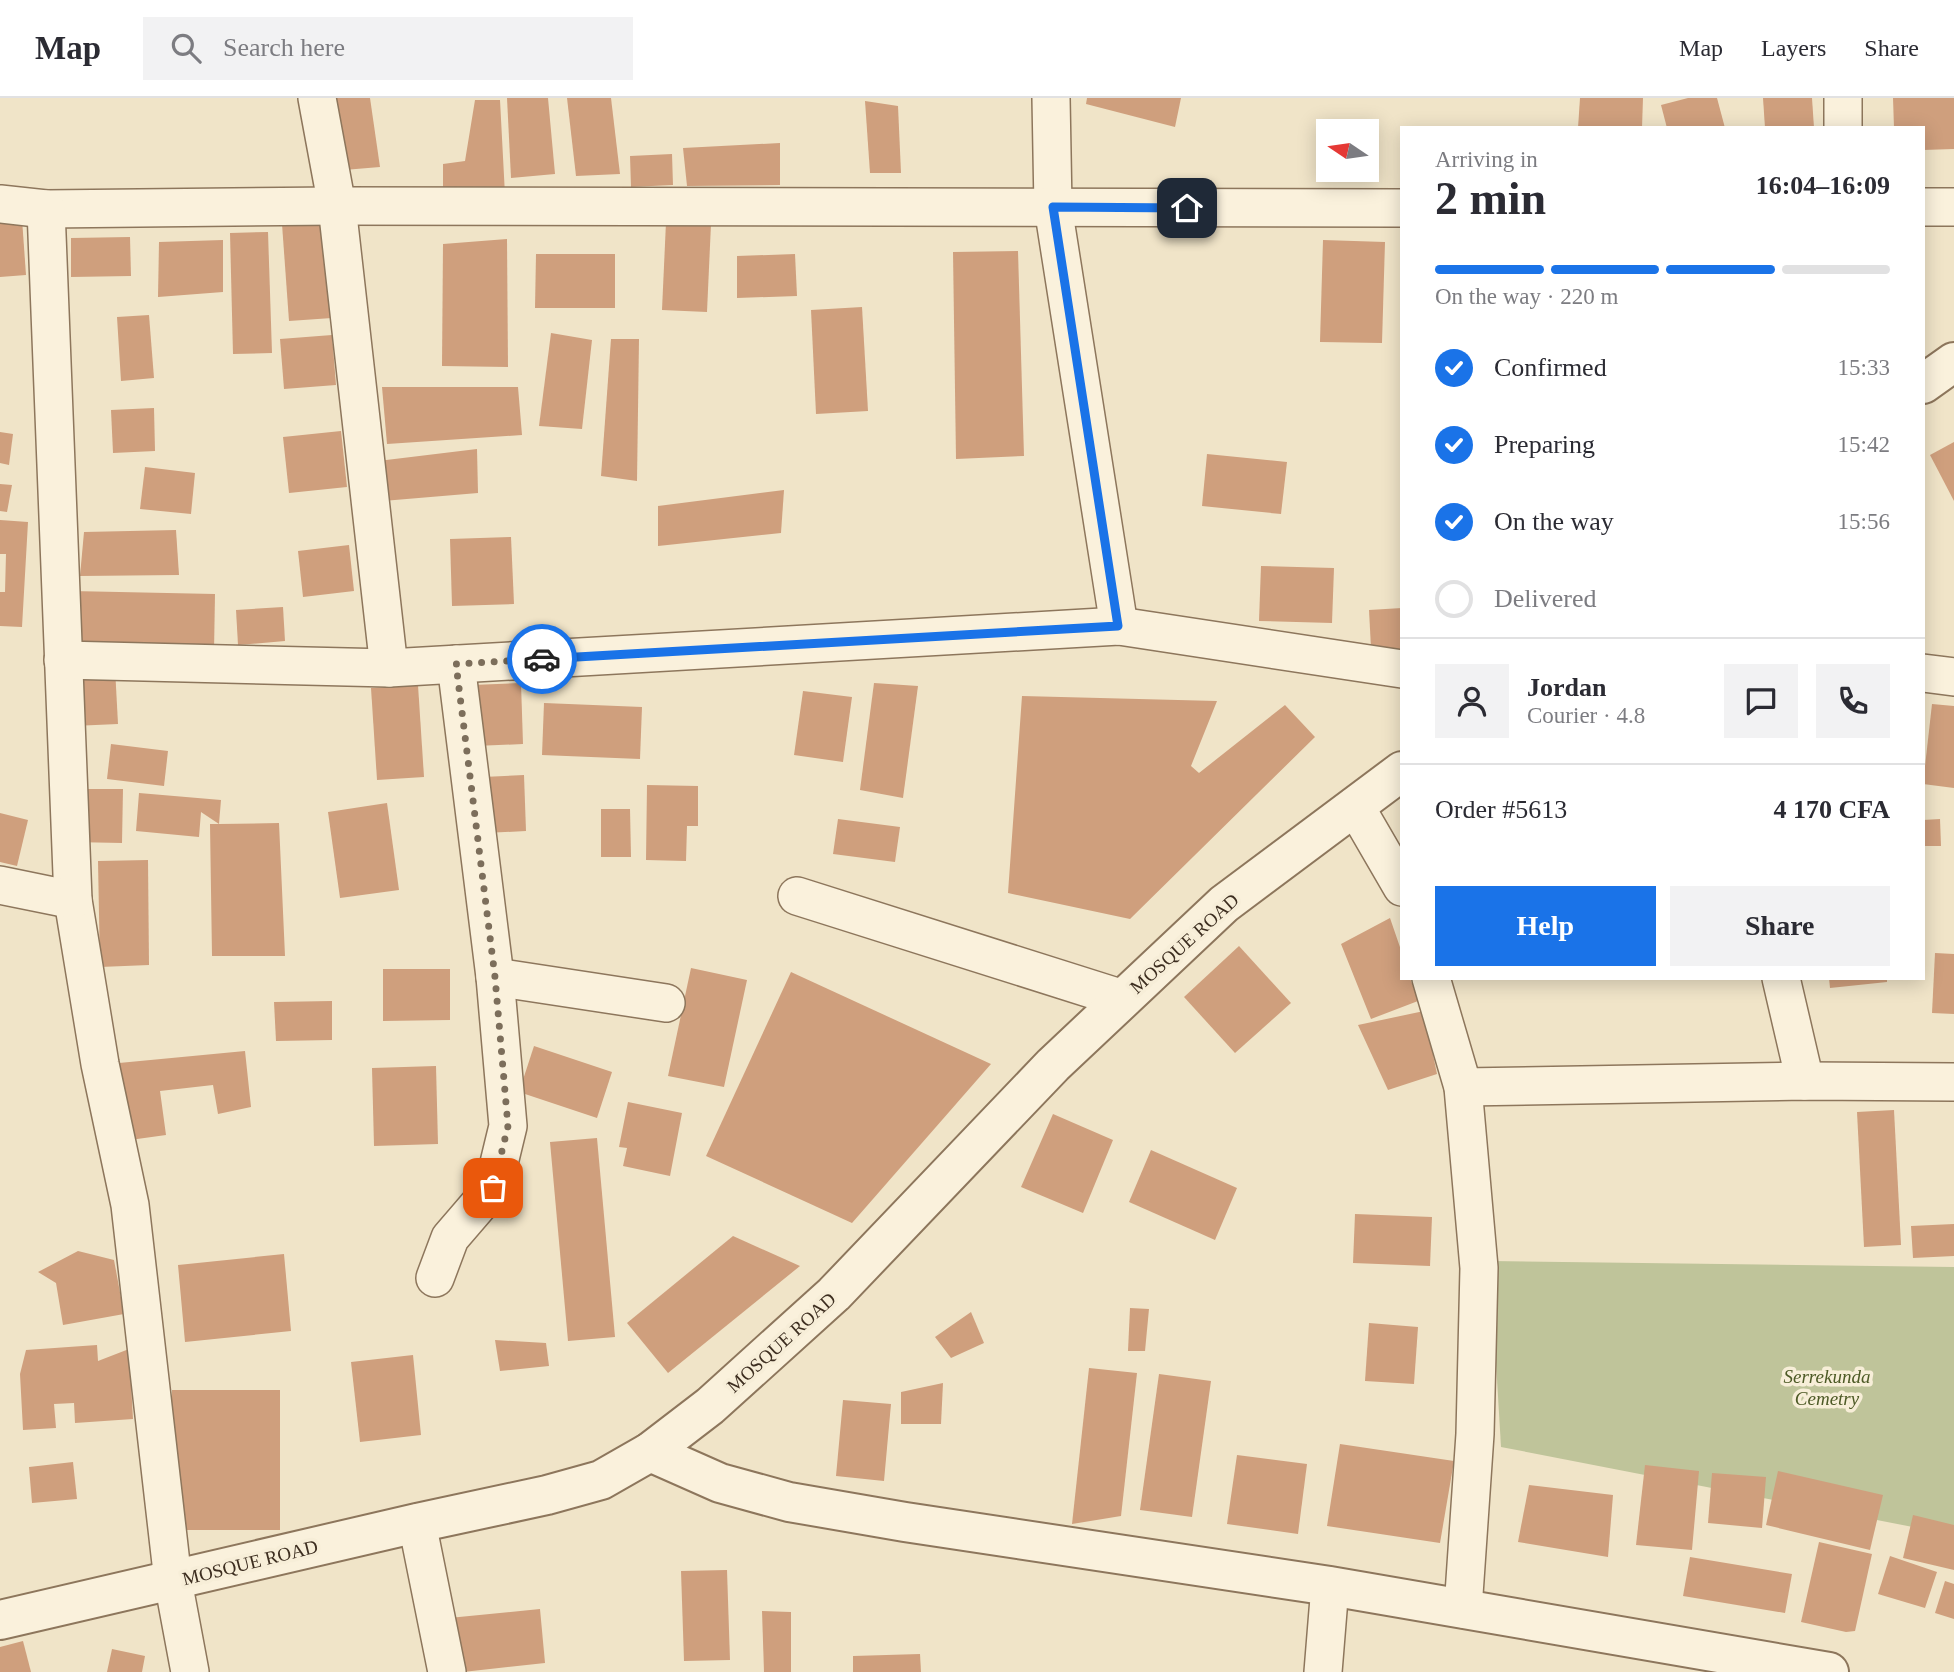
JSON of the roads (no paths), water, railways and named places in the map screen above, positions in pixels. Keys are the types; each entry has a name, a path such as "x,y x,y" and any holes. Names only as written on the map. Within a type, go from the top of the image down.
{"street":[{"path":"317,98 337,206 389,668"},
{"path":"1051,98 1053,207 1118,626"},
{"path":"1843,98 1843,126"},
{"path":"0,204 46,209 337,206 1400,208"},
{"path":"1925,207 1954,207"},
{"path":"46,209 73,900 100,1064 130,1205 173,1581 190,1672"},
{"path":"1925,383 1954,362"},
{"path":"63,660 389,668 1118,626 1400,669"},
{"path":"435,1278 450,1238 493,1188 508,1126 495,977 456,664"},
{"path":"1925,673 1954,677"},
{"name":"MOSQUE ROAD","path":"0,1620 416,1523 547,1496 601,1480 650,1452 710,1406 834,1294 1053,1065 1224,904 1400,773"},
{"path":"1355,806 1400,884"},
{"path":"0,885 73,900"},
{"path":"797,896 1123,999"},
{"path":"495,977 666,1003"},
{"path":"1431,980 1463,1087 1479,1268 1475,1434 1463,1609"},
{"path":"1781,980 1805,1081"},
{"path":"1463,1087 1805,1081 1954,1082"},
{"path":"650,1452 720,1483 789,1502 1330,1586 1829,1672"},
{"path":"416,1523 447,1672"},
{"path":"1323,1672 1330,1586"}],"park label":[{"name":"Serrekunda Cemetry","path":"1827,1387"}]}
